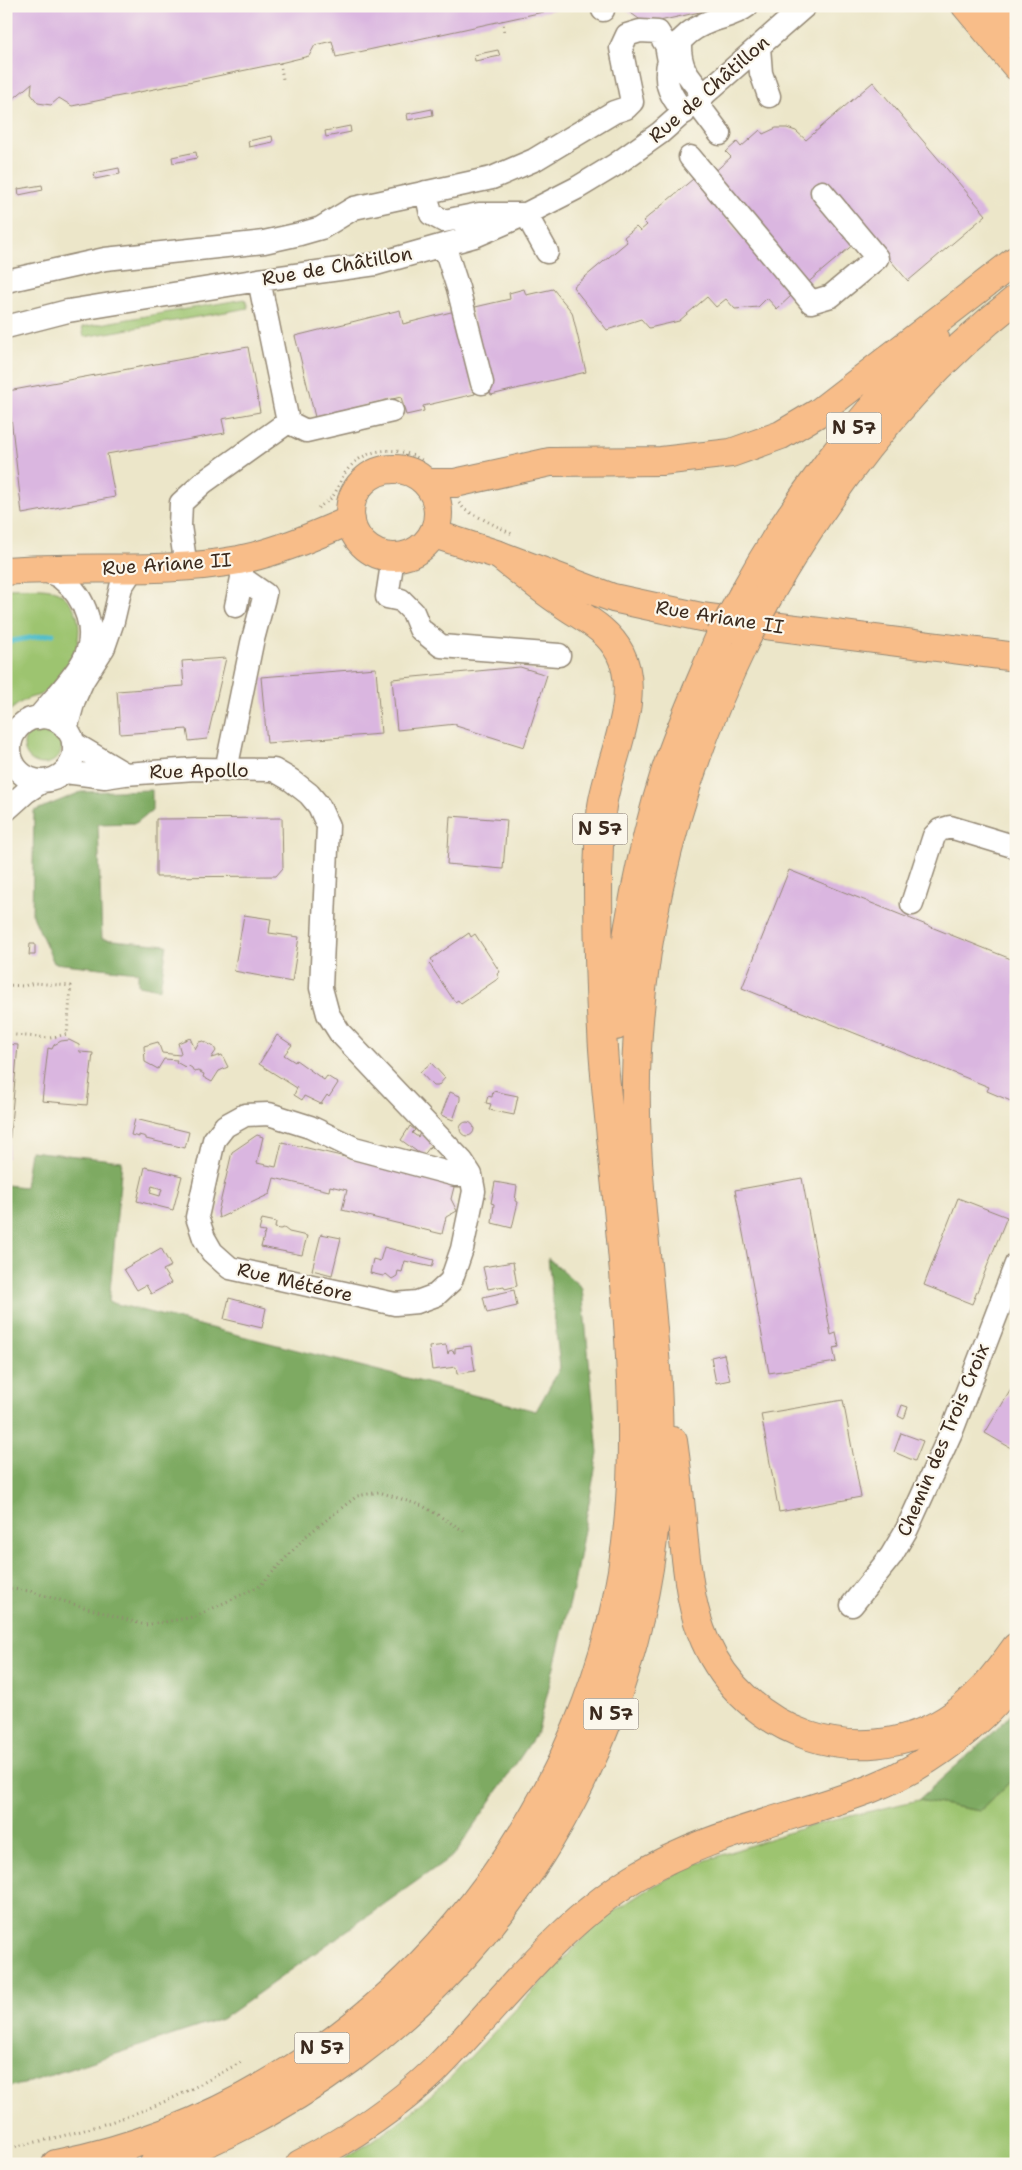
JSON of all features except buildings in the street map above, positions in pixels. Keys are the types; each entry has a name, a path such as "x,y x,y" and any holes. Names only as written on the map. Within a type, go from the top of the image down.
{"main road":[{"path":"966,6 1016,66"},
{"path":"1001,6 1016,24"},
{"name":"N 57","path":"614,1165 613,1096 615,1032 622,966 632,903 646,838 666,772 687,713 733,637 755,595 767,549 833,454 875,402 990,281 1016,260"},
{"path":"430,474 439,512 434,534 425,545 412,554 393,558 376,553 361,542 354,532 351,520 350,508 353,497 368,478 378,472 390,469 430,474 455,483 550,462 680,460 731,453 758,445 781,435 818,413 904,345 990,281"},
{"name":"N 57","path":"755,595 794,550 821,510 880,433 940,367 971,337 1016,299"},
{"name":"Rue Ariane II","path":"6,571 67,568 132,570 186,567 241,569 282,548 351,520"},
{"name":"Rue Ariane II","path":"434,534 613,598 702,617 1016,657"},
{"name":"N 57","path":"56,2164 137,2142 197,2119 258,2088 316,2053 395,1990 459,1924 500,1870 538,1809 573,1737 603,1657 617,1596 628,1530 632,1454 631,1393 614,1165 606,1104 602,1038 598,926 599,843 602,806 608,775 625,712 628,676 620,652 594,622 560,602 499,556"},
{"name":"Rue Ariane II","path":"6,559 67,568"},
{"name":"N 57","path":"154,2164 232,2132 290,2100 347,2063 399,2022 449,1974 490,1927 524,1882 562,1820 593,1758 623,1680 644,1599 652,1549 658,1481 658,1418 645,1241 639,1187 636,1086 639,1028 646,964 656,901 668,849 695,760 724,684 733,637"},
{"path":"645,1241 675,1456 690,1592 699,1628 706,1644 724,1674 745,1700 777,1722 822,1740 851,1744 893,1741 920,1732 956,1713 994,1677 1016,1647"},
{"path":"300,2164 354,2134 409,2094 450,2054 564,1934 588,1912 632,1879 667,1860 714,1839 842,1798 896,1777 926,1760 960,1735 996,1702 1016,1678"}],"street":[{"path":"695,103 673,97 666,79 669,61 680,41 692,30 706,23 738,13 747,6"},
{"name":"Rue de Châtillon","path":"6,327 68,311 259,280 376,264 475,236 526,214 577,188 616,165 660,134 805,6"},
{"path":"6,281 105,259 264,242 321,228 354,208 492,178 534,160 614,112 626,108 632,102 621,48 627,35 640,31 658,32 666,45 669,61"},
{"path":"680,41 681,64 689,78 695,103 720,134"},
{"path":"759,47 761,73 769,96"},
{"path":"690,157 811,302 831,296 877,258 822,192"},
{"path":"426,192 431,214 444,221 479,214 526,214 547,252"},
{"path":"444,246 458,288 482,383"},
{"path":"259,280 288,422"},
{"path":"288,422 306,431 392,411"},
{"path":"186,567 180,526 181,503 204,482 288,422"},
{"path":"393,558 387,597 401,600 413,612 420,629 441,646 559,655"},
{"path":"6,787 10,764 10,750 14,735 24,724 38,718 84,660 91,638 87,614 76,594 61,577 39,569"},
{"path":"236,606 241,569"},
{"path":"226,770 252,643 265,594 241,569"},
{"path":"6,810 26,792 43,781 58,777 65,772 72,758 70,736 74,700 83,680 104,647 113,621 121,587 132,570"},
{"path":"38,718 53,720 70,736 124,774"},
{"path":"10,764 26,777 43,781"},
{"name":"Rue Apollo","path":"65,772 105,777 195,769 274,770"},
{"name":"Rue Météore","path":"274,770 292,780 309,794 319,806 328,826 321,988 328,1014 340,1033 462,1161 470,1175 474,1191 462,1249 451,1281 436,1294 417,1302 395,1304 230,1268 212,1252 204,1238 197,1217 214,1140 225,1126 245,1115 269,1114 310,1127 354,1148 456,1175 470,1175"},
{"path":"912,904 934,836 940,830 950,827 1016,847"},
{"name":"Chemin des Trois Croix","path":"852,1605 891,1556 908,1529 953,1428 1016,1264"}],"path":[{"path":"503,20 504,33"},
{"path":"280,63 283,80"},
{"path":"313,512 334,496 337,486 348,468 370,454 386,450 397,450 430,474"},
{"path":"6,985 24,986 34,982 71,986 67,1034 50,1038 15,1035"},
{"path":"6,1588 29,1592 145,1625 194,1617 260,1586 306,1536 357,1496 379,1492 423,1506 464,1531"},
{"path":"6,2148 33,2143 126,2117 176,2097 243,2061"}],"green space":[{"path":"245,299 248,308 84,337 82,327"},
{"path":"6,588 39,588 56,591 68,601 76,612 79,626 74,654 68,667 59,679 45,692 22,701 6,713"},
{"path":"43,726 56,732 62,745 56,758 43,764 30,758 24,745 30,732"},
{"path":"152,790 152,810 136,823 98,824 102,939 167,945 160,989 138,985 138,972 54,963 32,914 34,811 81,792"},
{"path":"30,1151 122,1161 109,1302 536,1411 560,1368 548,1258 582,1288 598,1453 573,1590 538,1731 455,1854 222,2019 24,2084 6,2087 6,1185 25,1187"},
{"path":"1016,1708 1016,1776 980,1811 918,1800 995,1731"},
{"path":"1016,1776 1016,2164 334,2164 368,2144 407,2116 450,2078 602,1919 648,1889 695,1864 805,1827 918,1800 980,1811"}],"waterway":[{"path":"6,642 53,634"}]}
